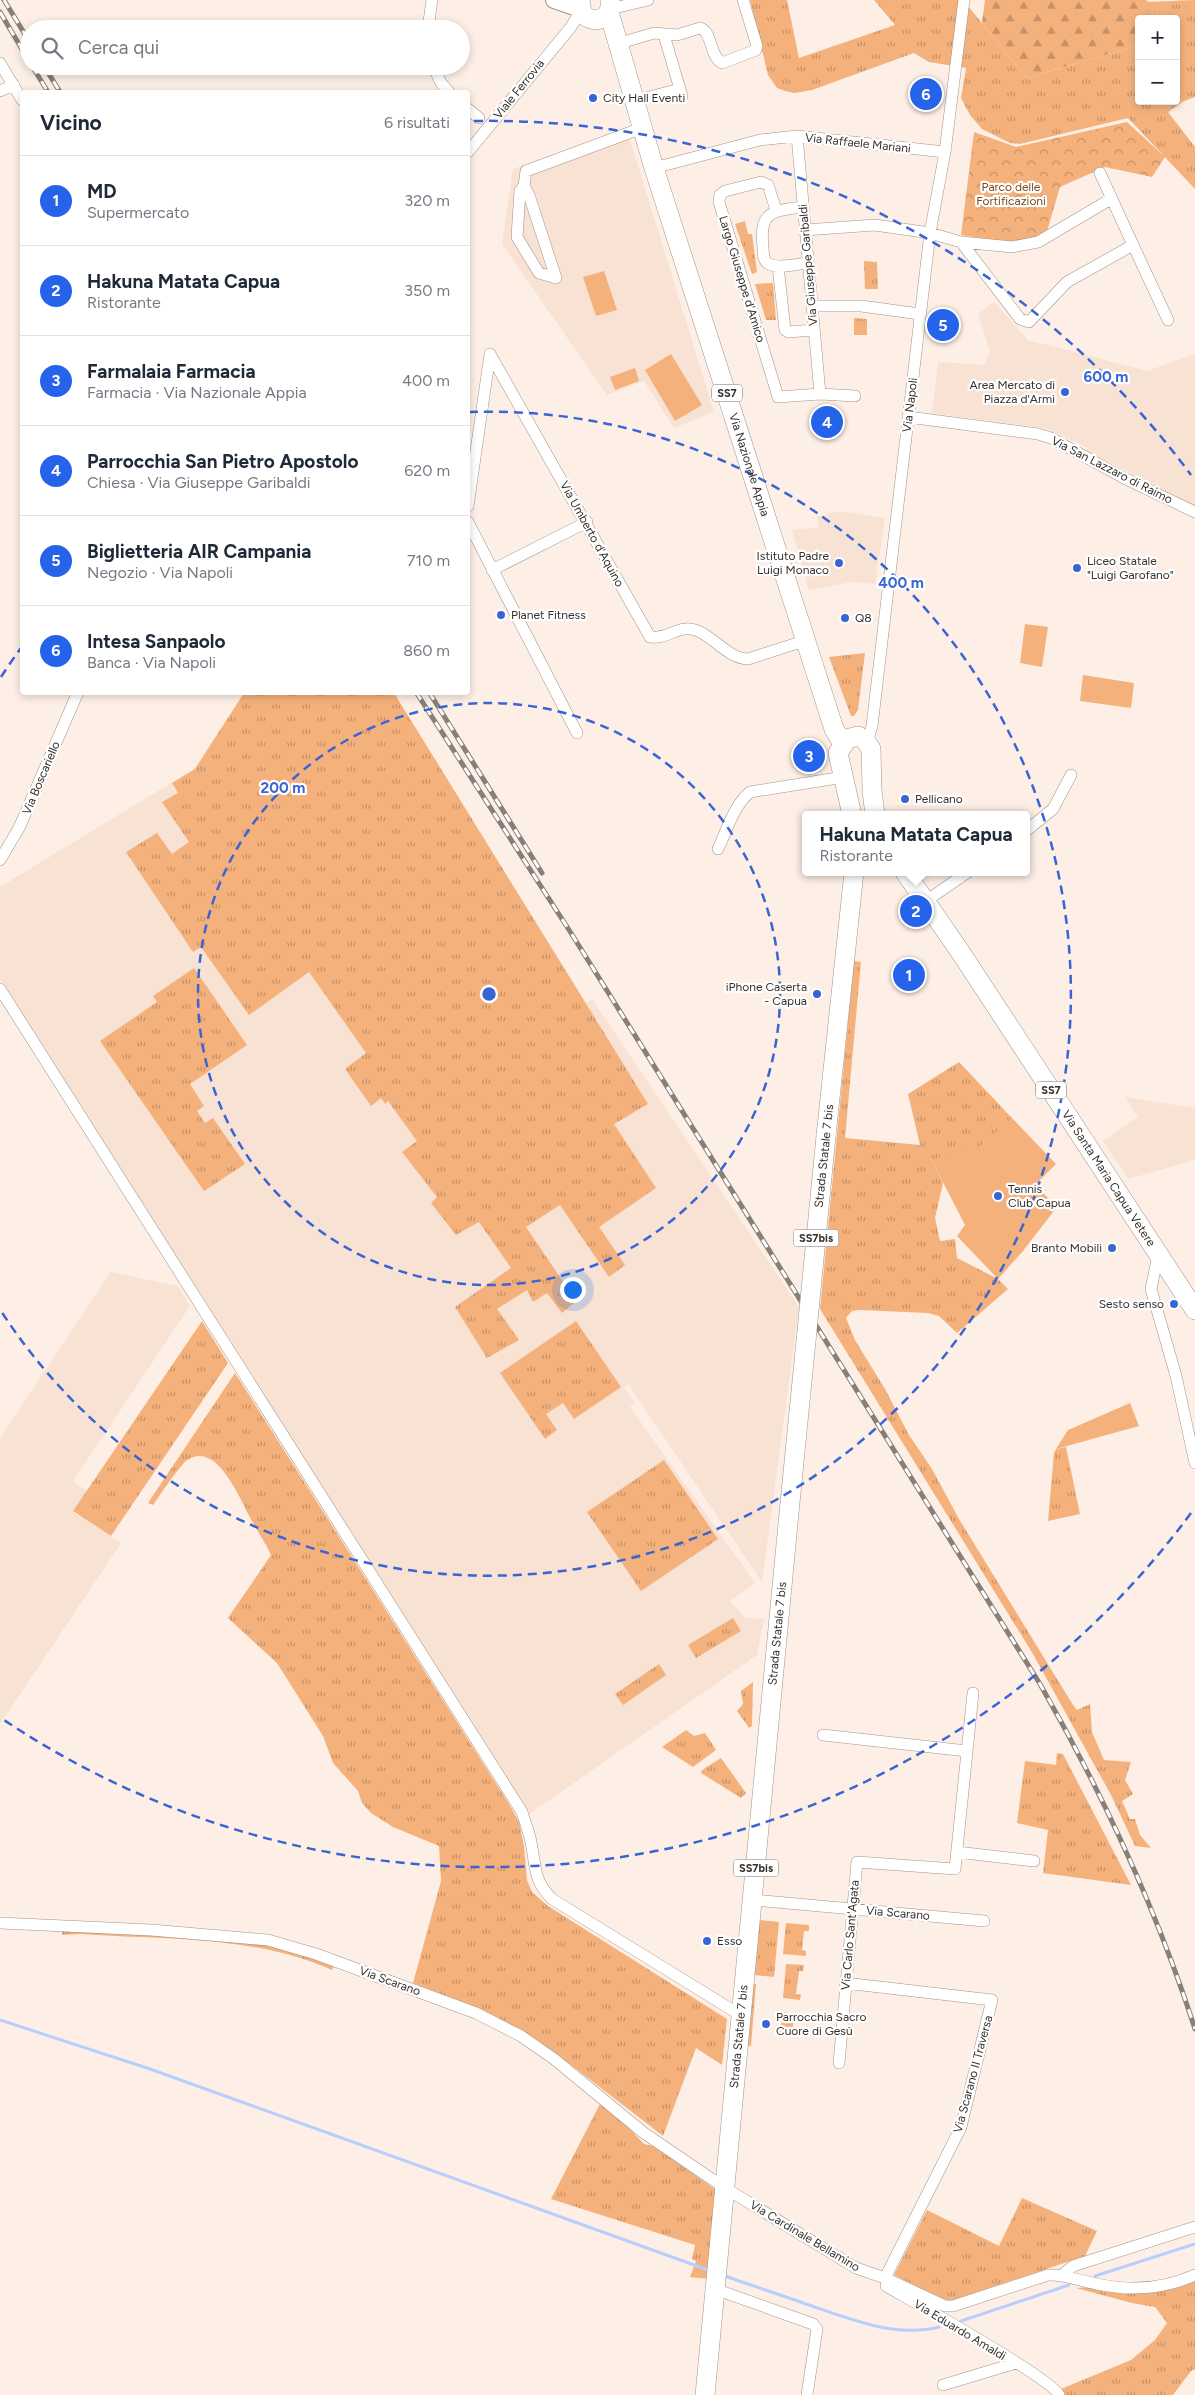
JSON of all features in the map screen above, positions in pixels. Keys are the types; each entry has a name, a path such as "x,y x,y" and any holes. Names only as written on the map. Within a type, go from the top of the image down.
{"main road":[{"path":"554,0 592,12"},
{"name":"Via Nazionale Appia","path":"592,12 617,42 654,168 834,729 844,744"},
{"path":"851,811 838,754 847,739 858,736 871,749 875,811"},
{"name":"Strada Statale 7 bis","path":"705,2395 753,1900 764,1766 854,876"},
{"name":"Via Santa Maria Capua Vetere","path":"908,876 1195,1310"}],"street":[{"path":"429,20 432,0"},
{"path":"592,12 648,0"},
{"path":"617,42 654,32 664,35 677,35 704,29 714,55 722,63 752,52 757,46 743,0"},
{"name":"Via Napoli","path":"867,743 872,726 930,234 945,152 964,0"},
{"name":"Viale Ferrovia","path":"470,150 592,12"},
{"path":"634,101 681,92 664,35"},
{"path":"0,63 20,96"},
{"path":"437,75 440,83 447,90"},
{"path":"0,91 14,85"},
{"path":"470,111 479,118"},
{"path":"524,186 529,195 556,278 539,274 517,237 520,191 524,186 526,171 642,128"},
{"name":"Via Raffaele Mariani","path":"654,168 760,140 797,136 945,152"},
{"name":"Via Giuseppe Garibaldi","path":"797,136 820,394"},
{"path":"1100,173 1168,320"},
{"name":"Largo Giuseppe d'Amico","path":"776,210 768,185 760,182 725,191 720,195 719,202 778,397 820,394"},
{"path":"805,230 875,225 930,234 961,242 1012,247 1038,242 1112,199"},
{"path":"803,207 776,210 763,223 761,230 764,259 769,264 778,266 808,264"},
{"path":"961,242 1020,319 1028,322 1067,282 1133,245"},
{"path":"778,266 785,330 788,332 814,330"},
{"path":"812,306 861,306 920,314"},
{"name":"Via Umberto d'Aquino","path":"473,434 490,354 587,522 650,637 659,638 681,628 697,631 739,658 748,659 807,640"},
{"path":"820,394 855,396"},
{"name":"Via San Lazzaro di Raimo","path":"908,417 1038,434 1051,438 1124,478 1195,512"},
{"path":"470,477 473,434"},
{"path":"492,570 587,522"},
{"path":"470,526 577,733"},
{"name":"Via Boscariello","path":"0,860 19,828 77,695"},
{"path":"1030,828 1053,809 1071,775"},
{"path":"718,849 735,811 743,798 750,792 844,777"},
{"path":"926,901 962,876"},
{"path":"0,990 522,1812 531,1841 536,1876 542,1890 552,1900 742,2016"},
{"path":"1158,1255 1151,1289 1176,1376 1195,1463"},
{"name":"Via Carlo Sant'Agata","path":"838,2063 857,1862 956,1869 973,1693"},
{"path":"823,1736 967,1750"},
{"path":"957,1852 1034,1861"},
{"name":"Via Scarano","path":"753,1900 984,1921"},
{"name":"Via Scarano","path":"0,1923 229,1936 268,1940 316,1954 476,2013 521,2036 588,2085 644,2133 725,2188"},
{"name":"Via Scarano II Traversa","path":"845,1983 992,2000 961,2127 885,2278"},
{"name":"Via Cardinale Bellamino","path":"725,2188 856,2268 885,2278 945,2306 953,2306 1039,2277 1062,2276 1073,2266 1195,2227"},
{"name":"Via Eduardo Amaldi","path":"856,2268 1016,2363 1052,2386 1059,2395"},
{"path":"1062,2276 1113,2287 1144,2288 1174,2283 1195,2275"},
{"path":"715,2290 813,2324 817,2329 807,2395"},
{"path":"943,2385 1016,2363"}],"shaded area":[{"path":"627,130 714,412 674,428 644,381 607,395 502,244 513,169"},
{"name":"Area Mercato di Piazza d'Armi","path":"994,302 1028,340 1147,371 1195,354 1195,505 1087,451 1088,448 1045,428 932,413 938,362 984,365 990,352 978,314"},
{"name":"Istituto Padre Luigi Monaco","path":"839,511 885,518 875,584 852,582 809,590 792,530 819,527 817,517"},
{"path":"243,695 395,695 586,1003 592,999 799,1307 762,1582 628,1384 624,1387 635,1403 630,1407 755,1583 730,1601 745,1618 764,1619 757,1655 528,1815 0,979 0,887 194,769"},
{"path":"1125,1097 1195,1108 1195,1160 1128,1179 1103,1141 1138,1117"},
{"path":"111,1272 178,1286 190,1306 73,1481 87,1491 73,1512 121,1543 0,1724 0,1438"}],"green space":[{"path":"750,0 787,0 799,58 895,25 874,0 963,0 1027,78 1135,46 1135,105 1178,105 1168,112 1195,147 1195,189 1128,118 1020,144 1010,143 982,129 970,115 961,98 966,68 929,62 914,53 812,90 794,93 777,88 768,75"},
{"path":"985,0 1146,0 1158,10 1157,15 1135,15 1135,46 1027,78 982,23"},
{"path":"1195,0 1195,97 1180,104 1180,15 1157,15 1158,10 1146,2"},
{"name":"Parco delle Fortificazioni","path":"1127,122 1165,157 1152,177 1105,167 1060,187 1045,238 1020,244 961,235 974,132 1016,147"},
{"path":"745,221 748,234 752,234 757,272 752,274 735,224"},
{"path":"864,261 877,262 878,289 865,289"},
{"path":"604,271 617,310 596,316 583,277"},
{"path":"773,283 776,320 766,320 755,284"},
{"path":"854,318 867,319 867,335 854,335"},
{"path":"671,354 702,405 675,421 645,370"},
{"path":"635,368 639,381 615,390 610,377"},
{"path":"1025,624 1048,627 1042,667 1020,663"},
{"path":"865,653 858,710 854,716 851,716 829,657"},
{"path":"1083,675 1134,683 1131,708 1080,701"},
{"path":"243,695 395,695 648,1104 614,1124 656,1188 599,1227 625,1265 609,1277 560,1205 526,1227 576,1301 562,1313 547,1293 533,1302 527,1290 497,1309 519,1340 487,1358 455,1307 511,1268 479,1222 456,1235 431,1203 437,1197 402,1152 417,1141 388,1101 385,1104 381,1098 371,1106 345,1069 366,1053 309,972 249,1015 201,947 193,952 126,852 157,833 172,854 189,842 162,802 178,793 172,783 195,769"},
{"path":"854,961 861,962 845,1138 920,1145 908,1094 959,1062 1012,1118 970,1156 932,1161 943,1183 935,1218 940,1241 955,1239 957,1258 998,1279 1008,1289 957,1333 939,1316 928,1313 859,1310 852,1311 846,1318 855,1340 885,1389 909,1435 932,1469 959,1519 1073,1705 1077,1710 1090,1704 1092,1732 1104,1760 1131,1762 1125,1780 1133,1794 1122,1801 1130,1819 1135,1819 1140,1835 1151,1848 1135,1846 1111,1795 1033,1654 820,1309"},
{"path":"194,968 247,1045 190,1084 204,1106 197,1111 205,1123 213,1118 245,1164 204,1191 100,1041 157,1002 153,996"},
{"name":"Tennis Club Capua","path":"1012,1118 1056,1164 1035,1185 1057,1207 1023,1251 998,1279 957,1236 965,1225 932,1161 963,1144 970,1155"},
{"path":"202,1321 228,1363 111,1536 73,1511"},
{"path":"576,1321 621,1387 574,1419 563,1403 546,1414 557,1430 545,1439 500,1373"},
{"path":"235,1373 509,1804 519,1822 524,1846 527,1880 532,1892 548,1906 727,2019 722,2065 696,2048 663,2136 557,2054 479,2009 413,1983 441,1881 439,1846 393,1827 371,1813 362,1803 358,1791 333,1763 323,1736 277,1663 228,1618 271,1555 227,1475 208,1458 197,1456 183,1464 153,1505 148,1503"},
{"path":"1130,1403 1139,1426 1056,1449 1068,1430"},
{"path":"1066,1447 1080,1514 1048,1521 1054,1453 1056,1449"},
{"path":"664,1460 718,1539 641,1591 587,1512"},
{"path":"733,1618 741,1631 696,1658 688,1645"},
{"path":"659,1664 666,1675 623,1705 615,1694"},
{"path":"753,1682 752,1726 749,1728 737,1711 743,1704 741,1691"},
{"path":"686,1730 694,1736 705,1733 716,1750 693,1767 662,1747"},
{"path":"1057,1753 1063,1754 1131,1885 1043,1873 1048,1830 1017,1823 1025,1761 1056,1765"},
{"path":"721,1758 746,1793 741,1798 701,1773 702,1770"},
{"path":"759,1920 779,1922 774,1977 754,1975"},
{"path":"786,1923 809,1925 809,1931 804,1931 802,1950 806,1951 806,1956 783,1954"},
{"path":"62,1929 260,1943 335,1965 332,1970 271,1950 240,1945 176,1939 80,1934 62,1935"},
{"path":"786,1964 804,1965 803,1971 799,1971 796,1994 801,1995 800,2000 783,1998"},
{"path":"751,1984 756,1984 751,2046 745,2045"},
{"path":"783,2012 795,2014 791,2036 780,2035"},
{"path":"602,2100 644,2144 656,2147 716,2190 708,2279 690,2277 696,2261 692,2259 695,2245 551,2199"},
{"path":"1022,2198 1097,2231 1085,2256 951,2301 942,2299 894,2275 927,2210 999,2246"},
{"path":"1195,2280 1195,2369 1191,2371 1173,2395 1064,2395 1061,2389 1131,2360 1155,2340 1167,2323 1155,2307 1076,2288"}],"waterway":[{"path":"0,2020 150,2069 708,2270"},
{"path":"1095,2276 1195,2244"},
{"path":"725,2276 840,2316 889,2329 922,2330 939,2327"},
{"path":"961,2321 1069,2285"}],"railway":[{"path":"4,0 20,26"},
{"path":"0,12 20,46"},
{"path":"38,75 47,90"},
{"path":"50,75 59,90"},
{"path":"418,695 571,933 1040,1684 1085,1767 1126,1852 1163,1940 1195,2029"},
{"path":"431,695 542,873"}],"place":[{"name":"Intesa Sanpaolo","path":"926,94"},
{"name":"City Hall Eventi","path":"593,98"},
{"name":"Biglietteria AIR Campania","path":"943,325"},
{"name":"Area Mercato di Piazza d'Armi","path":"1065,392"},
{"name":"Parrocchia San Pietro Apostolo","path":"827,422"},
{"name":"Istituto Padre Luigi Monaco","path":"839,563"},
{"name":"Liceo Statale \"Luigi Garofano\"","path":"1077,568"},
{"name":"Planet Fitness","path":"501,615"},
{"name":"Q8","path":"845,618"},
{"name":"Farmalaia Farmacia","path":"809,756"},
{"name":"Pellicano","path":"905,799"},
{"name":"Hakuna Matata Capua","path":"916,911"},
{"name":"MD","path":"909,975"},
{"name":"iPhone Caserta - Capua","path":"817,994"},
{"name":"Tennis Club Capua","path":"998,1196"},
{"name":"Branto Mobili","path":"1112,1248"},
{"name":"Sesto senso","path":"1174,1304"},
{"name":"Esso","path":"707,1941"},
{"name":"Parrocchia Sacro Cuore di Gesù","path":"766,2024"}]}
